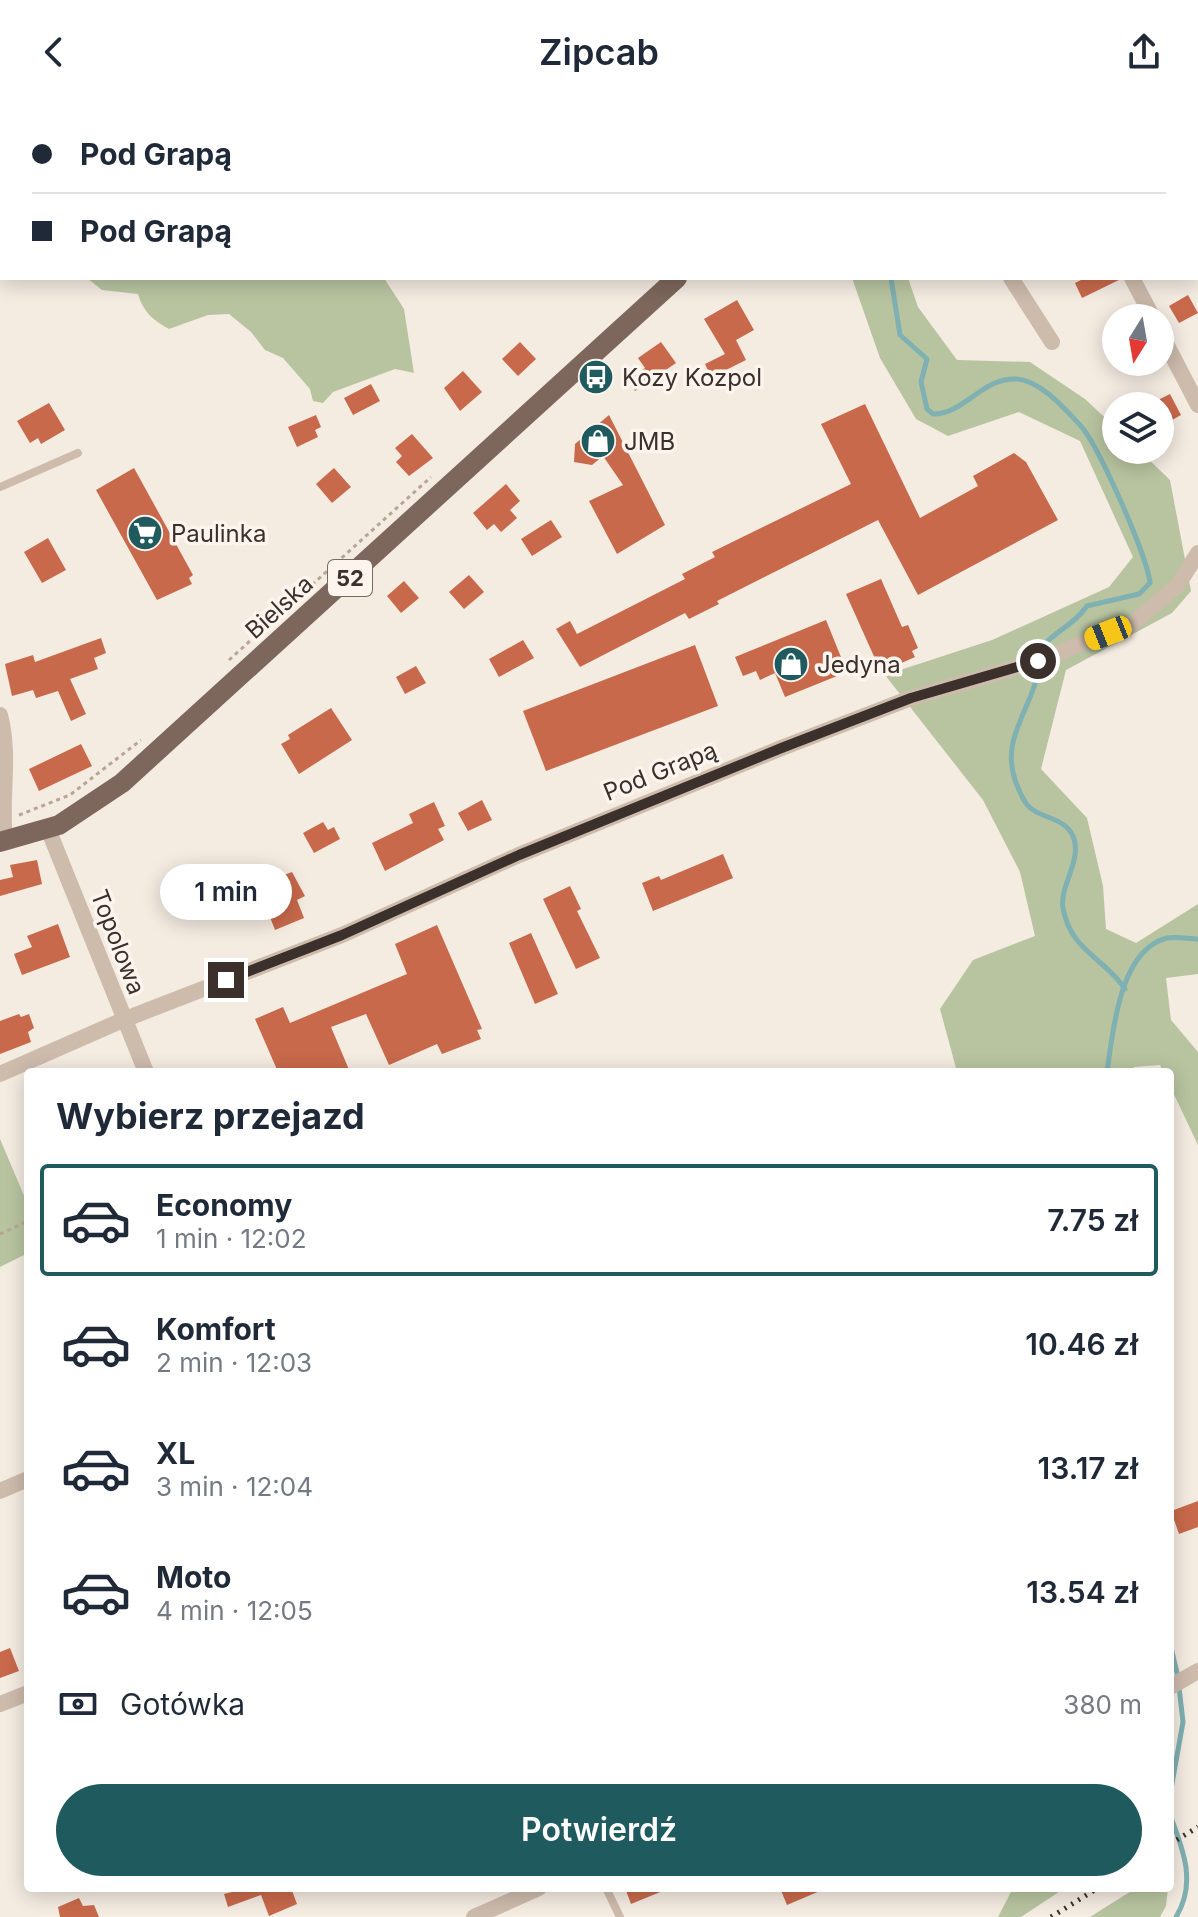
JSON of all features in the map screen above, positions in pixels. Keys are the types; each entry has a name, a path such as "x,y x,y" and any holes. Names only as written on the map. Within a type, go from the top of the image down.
{"main road":[{"name":"Bielska","path":"3,834 48,829 102,799 152,758 675,280"}],"street":[{"path":"1012,280 1052,342"},
{"path":"1133,280 1146,304"},
{"path":"1174,359 1198,405"},
{"name":"Pod Grapą","path":"0,1074 123,1020 342,935 519,855 784,747 911,698 1038,661 1132,624 1177,586 1198,553"},
{"path":"0,715 7,742 3,834"},
{"name":"Topolowa","path":"48,829 144,1068"},
{"path":"0,1491 24,1481"},
{"path":"1174,1685 1198,1671"},
{"path":"0,1704 24,1695"},
{"path":"474,1917 530,1892"}],"lane":[{"path":"0,487 78,453"},
{"path":"608,1892 620,1917"}],"path":[{"path":"219,669 425,479 436,475"},
{"path":"3,834 70,795 143,738"},
{"path":"0,1234 24,1223"}],"green space":[{"path":"90,280 385,280 404,309 414,373 395,369 333,392 323,403 313,401 310,389 283,358 265,350 251,332 229,314 208,315 169,329 149,315 138,294 102,290"},
{"path":"853,280 909,280 918,307 957,360 1030,362 1085,399 1102,415 1102,464 1153,464 1170,480 1191,591 1172,613 1066,670 1041,769 1087,818 1103,886 1106,929 1136,943 1198,904 1198,974 1166,978 1171,1020 1198,1052 1198,1145 1174,1094 1174,1068 1161,1068 1160,1065 1134,1068 956,1068 940,1009 973,960 1035,936 1020,872 983,800 885,675 992,640 1109,587 1133,557 1080,441 1019,412 948,436 916,419 880,358"},
{"path":"0,1139 24,1196 24,1255 0,1267"},
{"path":"1011,1892 1059,1892 1021,1917 998,1917"},
{"path":"1130,1892 1168,1892 1166,1906 1160,1917 1090,1917"}],"building":[{"path":"1081,280 1119,280 1082,298 1075,283"},
{"path":"1188,295 1198,313 1179,323 1172,304"},
{"path":"737,300 754,330 736,340 746,360 722,372 725,377 714,383 705,364 725,354 704,319"},
{"path":"520,342 536,359 518,376 502,359"},
{"path":"661,342 676,363 635,391 628,380 645,368 638,358"},
{"path":"463,371 482,392 460,411 444,388"},
{"path":"371,384 380,401 353,415 344,398"},
{"path":"1174,402 1181,415 1174,419"},
{"path":"49,403 65,430 41,444 38,438 30,443 17,421"},
{"path":"865,404 920,518 978,486 973,476 1014,453 1026,462 1058,520 918,595 878,520 717,601 719,604 689,619 685,613 580,667 556,629 570,621 577,634 685,579 682,574 715,557 712,552 851,484 821,424"},
{"path":"316,415 321,427 315,430 318,437 297,447 288,427"},
{"path":"609,415 665,525 617,554 589,501 623,485 603,456 592,465 574,462 575,444"},
{"path":"412,434 433,458 409,476 396,462 402,456 395,448"},
{"name":"Paulinka","path":"134,468 193,575 189,578 192,584 157,600 96,490"},
{"path":"334,468 351,487 332,503 316,484"},
{"path":"506,484 520,501 510,510 517,518 501,532 494,524 487,530 473,513"},
{"path":"551,520 562,537 532,556 521,539"},
{"path":"48,538 66,570 42,583 24,552"},
{"path":"469,575 484,592 464,609 449,592"},
{"path":"881,579 902,627 908,625 918,648 912,651 915,657 881,672 846,594"},
{"path":"404,581 419,598 401,613 387,596"},
{"name":"Jedyna","path":"826,620 847,672 785,697 775,673 760,680 756,671 743,676 735,657"},
{"path":"101,638 106,653 94,658 98,669 70,679 86,714 71,721 58,691 36,698 33,690 12,696 5,664 33,655 35,662"},
{"path":"523,640 534,658 499,677 489,659"},
{"path":"695,645 718,706 546,771 523,711"},
{"path":"416,666 426,683 405,694 396,677"},
{"path":"331,708 352,740 299,774 281,744 290,739 288,735"},
{"path":"81,744 92,766 39,791 29,769"},
{"path":"482,800 492,820 468,831 458,813"},
{"path":"434,802 445,826 438,829 444,840 385,871 372,843 413,823 409,814"},
{"path":"323,822 328,830 334,827 340,839 314,853 303,833"},
{"path":"723,854 733,878 653,911 642,883 659,876 661,880"},
{"path":"37,860 42,884 0,896 0,880 13,877 10,865"},
{"path":"292,872 305,896 297,900 304,918 275,930 263,899 258,901 252,887"},
{"path":"570,886 581,909 577,911 600,958 576,969 543,899"},
{"path":"58,924 70,957 22,975 14,954 32,947 27,936"},
{"path":"437,925 482,1029 477,1030 481,1039 442,1054 437,1044 389,1065 366,1014 331,1027 348,1068 276,1068 255,1019 283,1007 290,1023 407,974 395,944"},
{"path":"531,933 558,994 535,1004 509,943"},
{"path":"19,1014 21,1017 29,1014 34,1028 28,1032 31,1042 0,1054 0,1021"},
{"path":"1198,1501 1198,1527 1179,1534 1174,1510"},
{"path":"10,1648 19,1671 0,1678 0,1652"},
{"path":"292,1892 297,1904 269,1916 261,1895 228,1907 224,1894"},
{"path":"626,1892 660,1892 631,1904"},
{"path":"782,1892 818,1892 787,1905"},
{"path":"79,1898 83,1906 94,1905 99,1917 60,1917 58,1907"}],"waterway":[{"path":"891,280 900,335 927,359 921,382 927,409 933,414 955,408 983,389 1005,380 1026,381 1044,390 1088,436 1132,527 1150,583 1139,594 1087,606 1041,648"},
{"path":"1039,669 1013,742 1013,773 1029,807 1070,830 1075,854 1064,891 1063,908 1067,923 1081,945 1125,989"},
{"path":"1108,1068 1121,994 1138,958 1151,946 1167,938 1198,939"},
{"path":"1174,1660 1178,1677"},
{"path":"1174,1773 1183,1722 1179,1687"},
{"path":"1174,1827 1187,1879 1186,1892 1176,1917"}],"railway":[{"path":"1174,1842 1198,1827"},
{"path":"1051,1917 1092,1892"}],"place":[{"name":"Kozy Kozpol","path":"596,377"},
{"name":"JMB","path":"598,441"},
{"name":"Paulinka","path":"145,533"},
{"name":"Jedyna","path":"791,664"}],"route":[{"path":"226,980 342,935 519,855 784,747 911,698 1038,661"}]}
